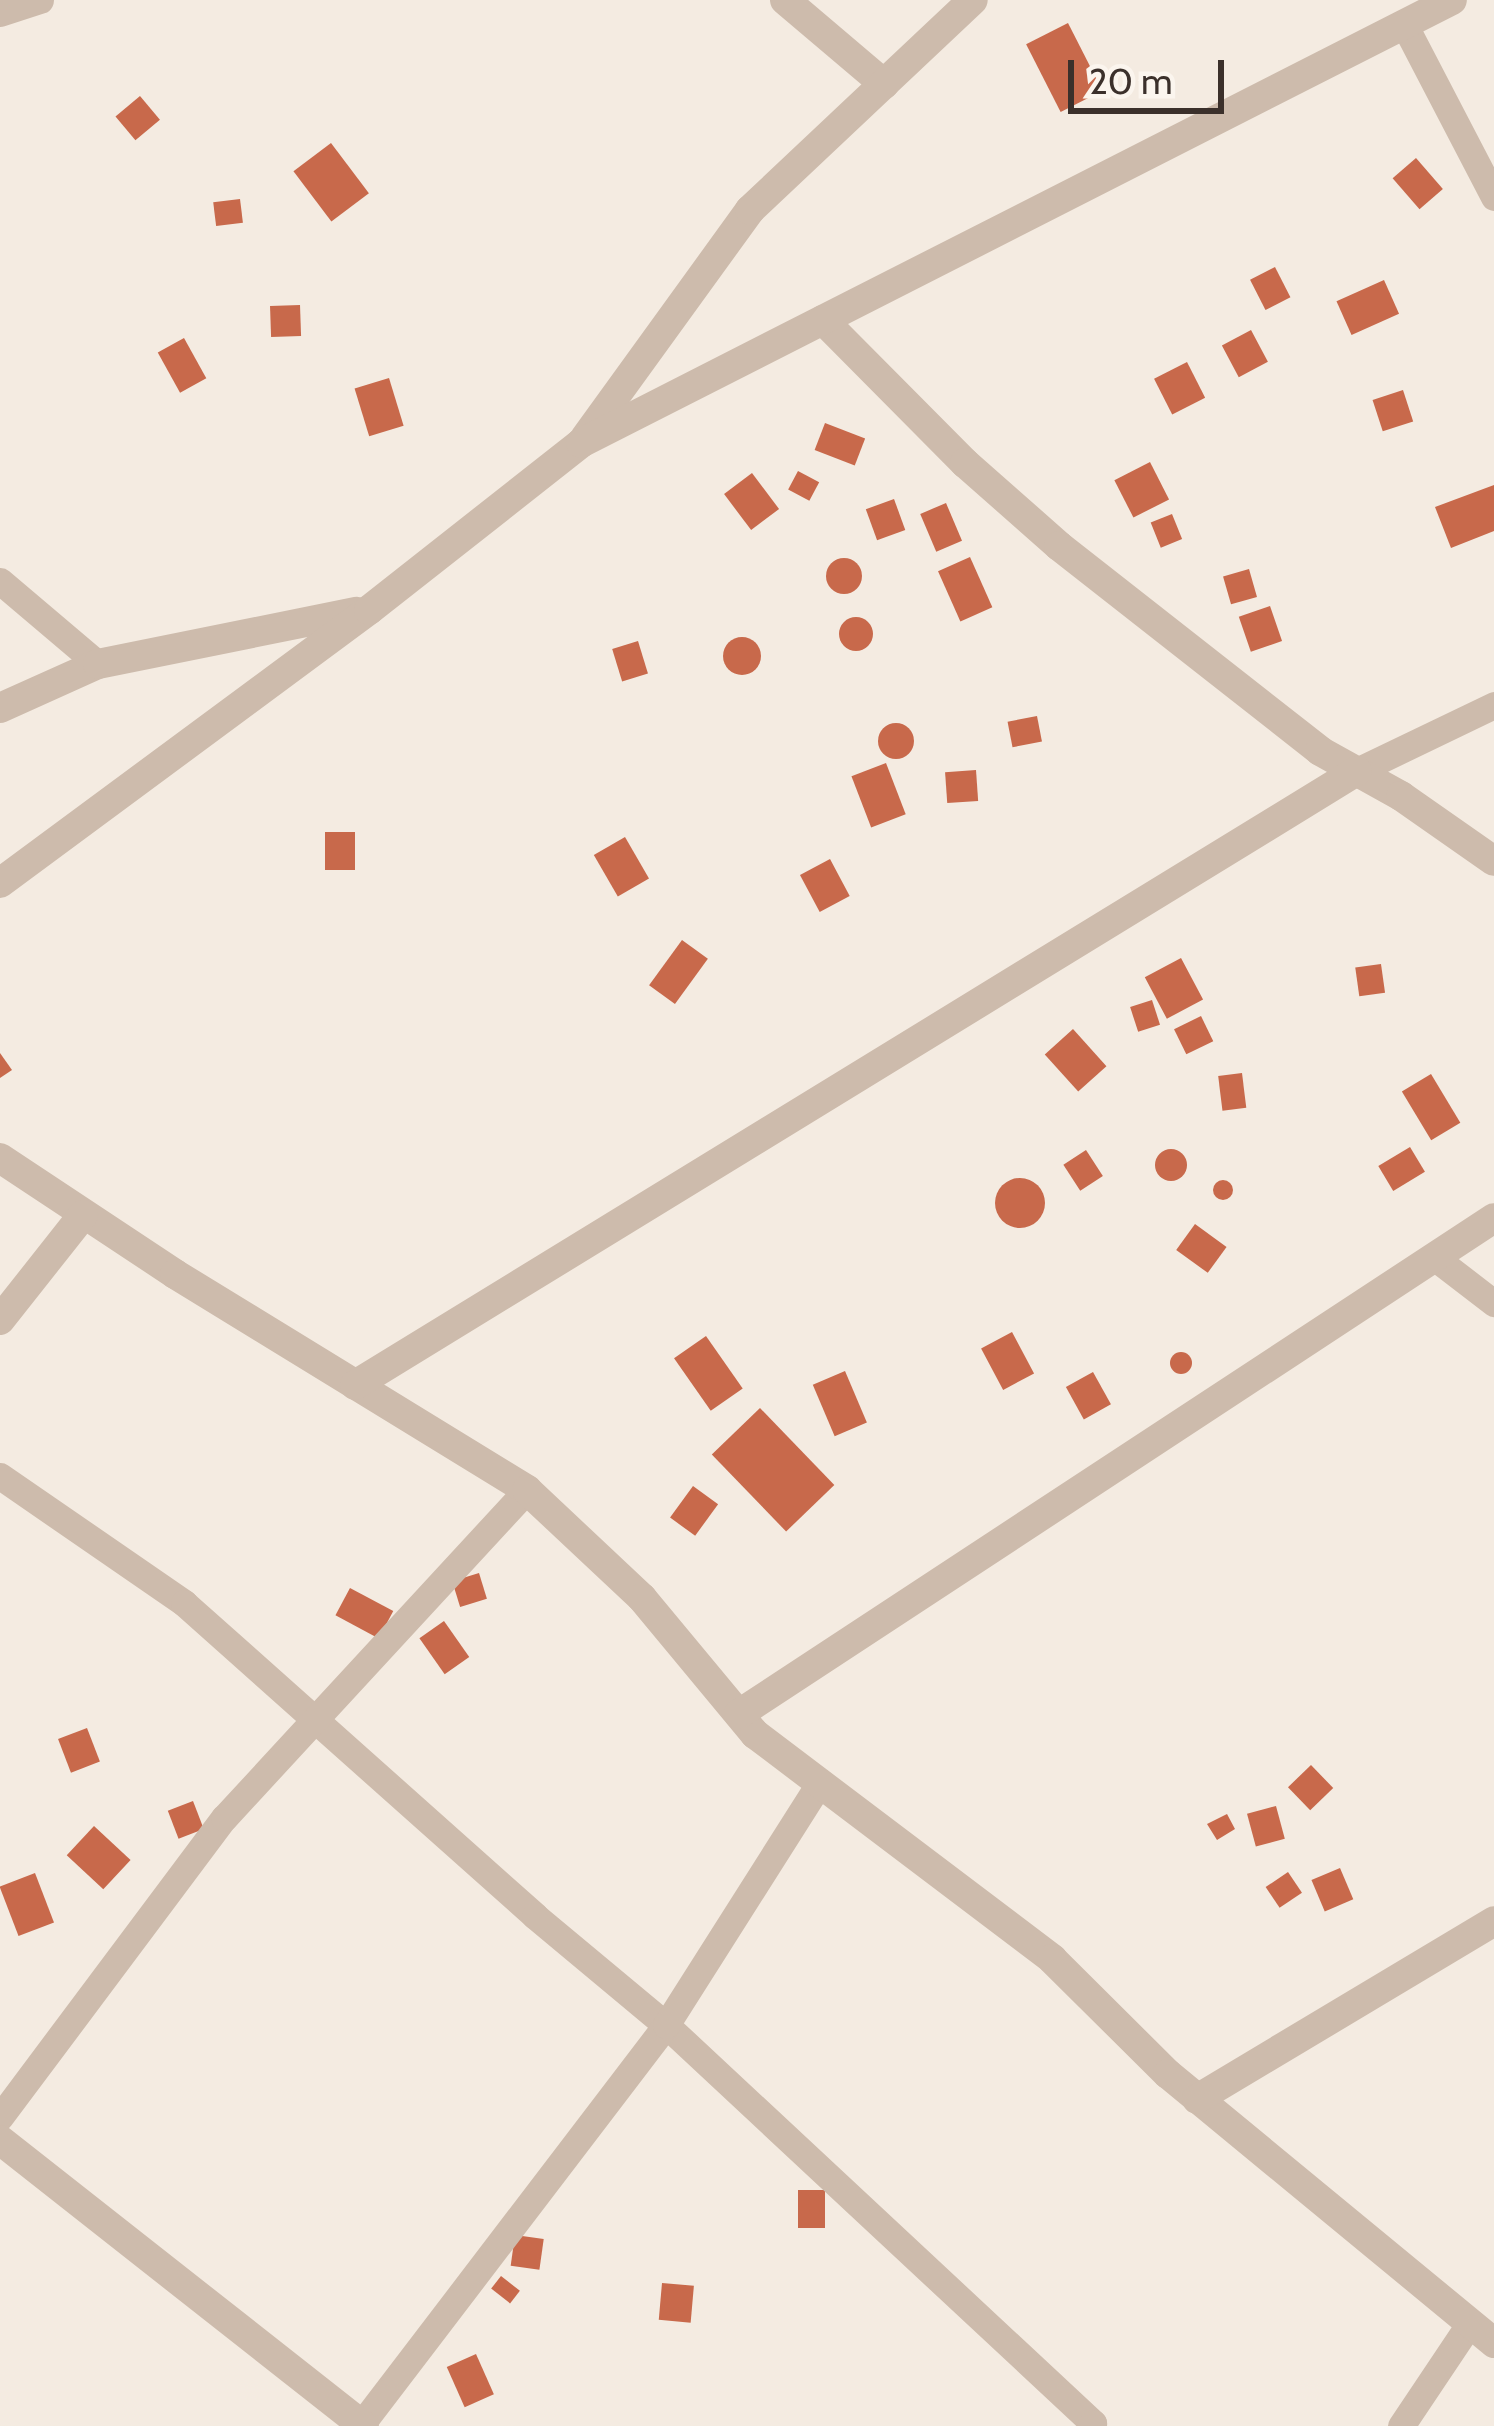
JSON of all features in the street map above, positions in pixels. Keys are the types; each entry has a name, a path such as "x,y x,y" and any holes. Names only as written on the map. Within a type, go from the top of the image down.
{"street":[{"path":"785,0 884,84"},
{"path":"581,443 749,210 973,0"},
{"path":"0,883 369,610 581,443 1452,0"},
{"path":"823,320 965,463 1059,546 1320,751 1494,861"},
{"path":"0,708 98,664 369,610"},
{"path":"355,1384 1357,771"},
{"path":"0,1158 83,1215 527,1490 642,1598 755,1734 1052,1959 1197,2098 1494,2343"},
{"path":"0,1320 83,1215"},
{"path":"739,1714 1494,1218"},
{"path":"1197,2098 1494,1922"},
{"path":"0,2140 362,2425"}],"lane":[{"path":"0,13 40,0"},
{"path":"1404,24 1494,197"},
{"path":"0,581 98,664"},
{"path":"1357,771 1494,705"},
{"path":"1434,1257 1494,1303"},
{"path":"0,1476 184,1603 666,2025 1093,2425"},
{"path":"0,2116 224,1818 527,1490"},
{"path":"362,2425 666,2025 820,1781"},
{"path":"1400,2426 1470,2323"}],"building":[{"path":"1068,23 1103,91 1061,112 1026,44"},
{"path":"140,96 160,120 135,140 115,117"},
{"path":"331,143 369,193 331,222 293,171"},
{"path":"1416,158 1443,189 1420,209 1393,178"},
{"path":"240,199 243,223 216,226 213,202"},
{"path":"1275,267 1290,297 1265,310 1250,280"},
{"path":"1384,280 1399,314 1352,335 1336,301"},
{"path":"300,305 301,336 271,337 270,306"},
{"path":"1251,330 1268,362 1239,377 1222,345"},
{"path":"184,338 206,378 180,393 158,353"},
{"path":"1187,362 1205,398 1172,414 1154,379"},
{"path":"389,378 404,426 369,436 355,389"},
{"path":"1403,390 1413,421 1383,431 1373,400"},
{"path":"825,423 865,438 855,465 815,450"},
{"path":"1150,462 1169,499 1133,518 1114,480"},
{"path":"798,471 819,482 809,501 788,490"},
{"path":"752,473 779,509 751,530 724,494"},
{"path":"1494,485 1494,531 1451,548 1435,507"},
{"path":"894,499 905,530 877,540 866,509"},
{"path":"946,503 962,541 936,552 920,514"},
{"path":"1172,514 1182,539 1161,548 1151,523"},
{"path":"970,557 992,607 960,621 938,571"},
{"path":"844,558 857,563 862,576 857,589 844,594 831,589 826,576 831,563"},
{"path":"1249,569 1257,597 1231,604 1223,576"},
{"path":"1270,606 1282,641 1251,652 1239,617"},
{"path":"856,617 868,622 873,634 868,646 856,651 844,646 839,634 844,622"},
{"path":"742,637 755,643 761,656 755,669 742,675 729,669 723,656 729,643"},
{"path":"638,641 648,674 622,681 612,649"},
{"path":"1037,716 1042,742 1013,747 1008,722"},
{"path":"896,723 908,729 914,741 908,753 896,759 884,753 878,741 884,729"},
{"path":"886,763 906,814 871,828 851,776"},
{"path":"976,770 978,801 947,803 945,772"},
{"path":"325,832 355,832 355,870 325,870"},
{"path":"625,837 649,879 618,897 594,855"},
{"path":"830,859 850,896 820,912 800,875"},
{"path":"682,940 708,959 675,1004 649,985"},
{"path":"1181,958 1203,999 1167,1019 1145,977"},
{"path":"1381,964 1385,993 1359,996 1355,968"},
{"path":"1152,1000 1160,1025 1138,1032 1130,1007"},
{"path":"1201,1016 1213,1041 1186,1054 1174,1029"},
{"path":"1073,1029 1106,1066 1078,1092 1045,1054"},
{"path":"0,1053 12,1070 0,1078"},
{"path":"1242,1073 1246,1108 1222,1111 1218,1076"},
{"path":"1431,1074 1460,1123 1431,1140 1402,1092"},
{"path":"1410,1147 1425,1172 1393,1191 1378,1166"},
{"path":"1171,1149 1182,1154 1187,1165 1182,1176 1171,1181 1160,1176 1155,1165 1160,1154"},
{"path":"1086,1150 1103,1176 1080,1191 1063,1165"},
{"path":"1010,1179 1030,1179 1044,1193 1044,1213 1030,1227 1010,1227 996,1213 996,1193"},
{"path":"1223,1180 1233,1190 1223,1200 1213,1190"},
{"path":"1195,1224 1227,1247 1208,1273 1176,1250"},
{"path":"1012,1332 1034,1373 1003,1390 981,1348"},
{"path":"706,1336 743,1388 711,1411 674,1358"},
{"path":"1181,1352 1192,1363 1181,1374 1170,1363"},
{"path":"845,1371 867,1423 835,1436 813,1385"},
{"path":"1093,1372 1111,1404 1084,1419 1066,1387"},
{"path":"760,1408 834,1485 786,1532 712,1455"},
{"path":"693,1486 718,1504 695,1536 670,1518"},
{"path":"479,1573 487,1599 460,1607 452,1581"},
{"path":"350,1588 393,1611 379,1638 335,1615"},
{"path":"444,1621 469,1657 445,1674 419,1638"},
{"path":"87,1728 100,1762 71,1773 58,1739"},
{"path":"1311,1765 1333,1788 1310,1810 1288,1787"},
{"path":"193,1801 204,1829 179,1839 168,1811"},
{"path":"1276,1806 1285,1839 1256,1847 1247,1814"},
{"path":"1227,1814 1235,1829 1217,1840 1207,1824"},
{"path":"94,1826 131,1860 103,1889 67,1855"},
{"path":"1340,1868 1353,1899 1325,1911 1311,1880"},
{"path":"1288,1872 1302,1893 1280,1908 1266,1887"},
{"path":"35,1873 54,1922 19,1936 0,1886"},
{"path":"798,2190 825,2190 825,2228 798,2228"},
{"path":"515,2235 544,2239 539,2270 511,2266"},
{"path":"501,2276 520,2291 510,2303 491,2289"},
{"path":"662,2283 694,2286 691,2323 659,2320"},
{"path":"476,2354 494,2394 465,2407 447,2367"}]}
